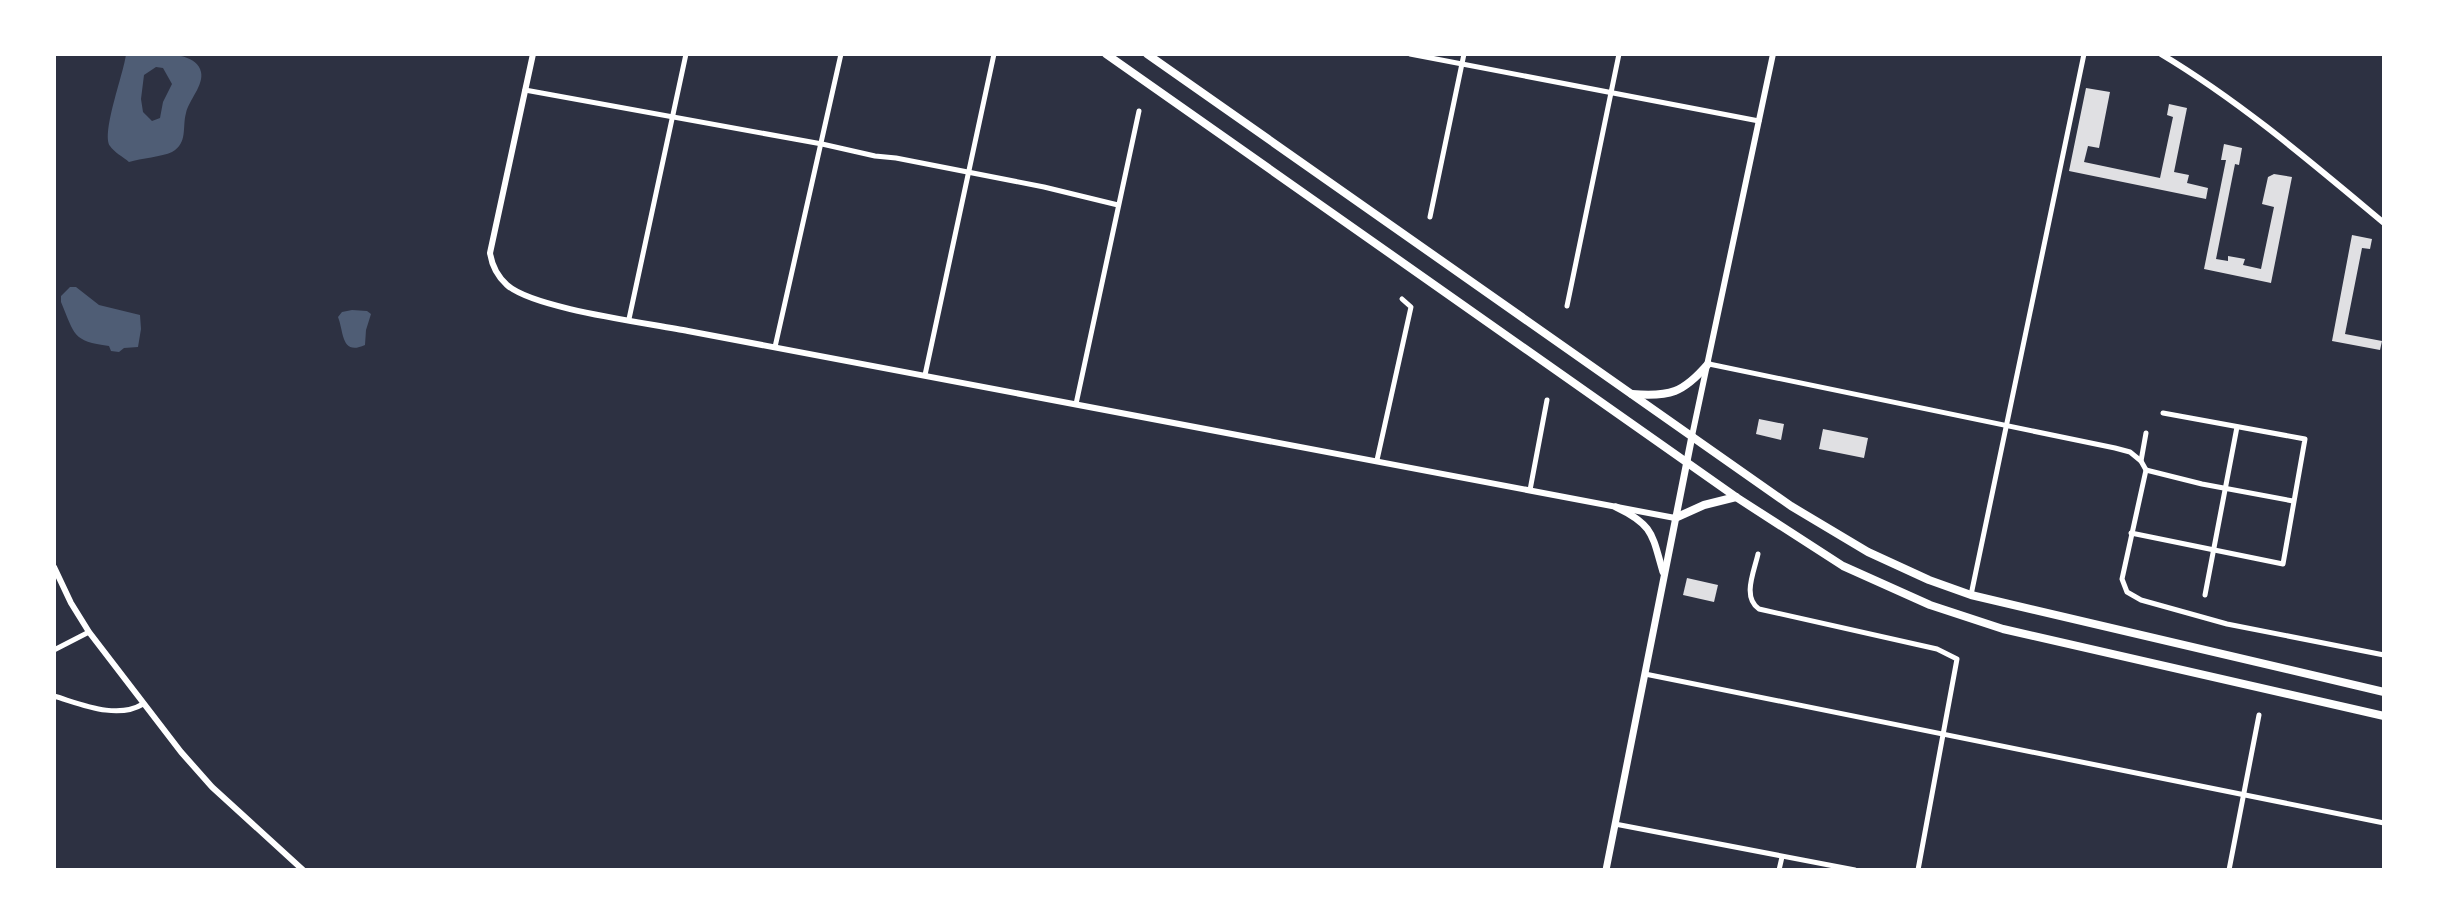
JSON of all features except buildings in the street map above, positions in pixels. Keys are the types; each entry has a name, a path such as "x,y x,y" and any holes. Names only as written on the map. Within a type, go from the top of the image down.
{"highway":[{"path":"1106,54 1736,497 1843,566 1902,594 1985,623 2384,716"},
{"path":"1147,54 1791,506 1844,539 1907,571 1971,595 2384,690"},
{"path":"1632,394 1671,394 1708,364"},
{"path":"1675,518 1704,505 1736,497"}],"main road":[{"path":"1606,870 1692,436"},
{"path":"1616,507 1636,516 1647,526 1664,574"}],"street":[{"path":"533,54 490,253 498,275 521,294 556,305 1675,518"},
{"path":"629,319 686,54"},
{"path":"775,347 841,54"},
{"path":"925,375 994,54"},
{"path":"1410,54 1759,121"},
{"path":"1430,217 1464,54"},
{"path":"1567,306 1619,54"},
{"path":"1692,436 1773,54"},
{"path":"1971,595 2084,54"},
{"path":"2161,54 2243,108 2384,223"},
{"path":"525,90 822,144 1118,205"},
{"path":"1076,404 1139,111"},
{"path":"1377,460 1411,307 1402,299"},
{"path":"1708,364 2130,452 2146,470 2122,579 2125,589 2133,596 2227,624 2384,655"},
{"path":"1530,490 1547,400"},
{"path":"2131,533 2283,564 2304,441 2163,413"},
{"path":"2205,595 2237,427"},
{"path":"2141,461 2146,433"},
{"path":"2146,470 2293,501"},
{"path":"1758,554 1749,597 1759,609 1937,649 1957,659 1918,870"},
{"path":"54,567 89,632 181,752 212,787 303,870"},
{"path":"54,650 89,632"},
{"path":"1644,674 2384,823"},
{"path":"54,696 120,712 143,704"},
{"path":"2229,870 2259,715"},
{"path":"1615,824 1855,870"},
{"path":"1779,870 1782,857"}],"water":[{"path":"126,54 180,56 197,64 201,72 200,82 186,113 182,139 172,152 129,162 110,146 108,129","holes":["156,67 163,68 172,84 163,102 160,118 152,121 143,112 144,75"]},
{"path":"70,287 76,287 99,305 140,315 138,347 111,351 109,346 81,339 69,322 61,302 61,296"},
{"path":"352,310 371,314 365,345 357,348 347,345 338,317 342,312"}]}
